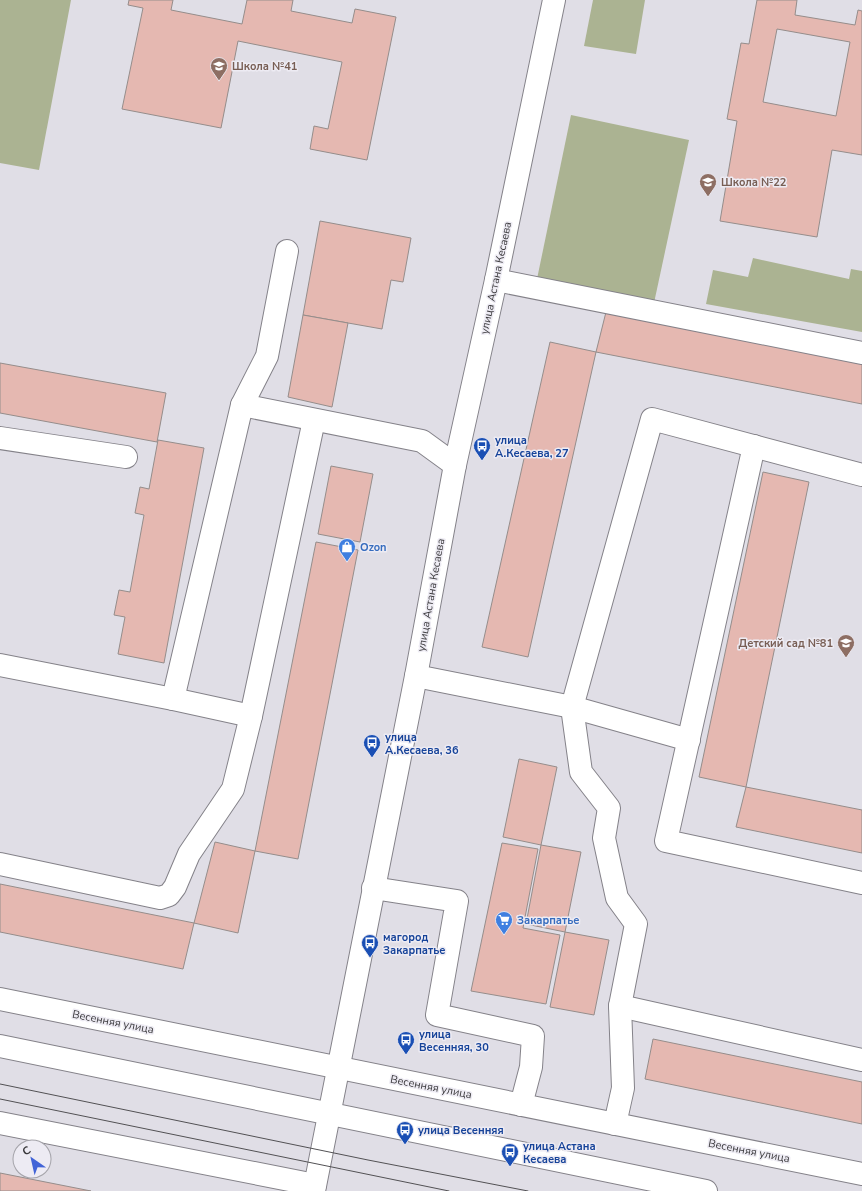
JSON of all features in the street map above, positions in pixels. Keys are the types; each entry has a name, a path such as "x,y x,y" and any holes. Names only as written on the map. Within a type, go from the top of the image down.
{"street":[{"name":"улица Астана Кесаева","path":"314,1188 416,676 455,465 496,280 554,0"},
{"path":"173,699 242,404 267,356 287,250"},
{"path":"496,280 862,353"},
{"path":"242,404 422,441 455,465"},
{"path":"615,1124 623,1088 620,1006 636,924 617,898 604,838 609,808 581,772 572,707 652,419 862,476"},
{"path":"0,864 160,898 169,895 175,887 190,854 233,789 251,716 314,420"},
{"path":"0,438 126,457"},
{"path":"754,446 666,841 862,883"},
{"path":"0,666 173,699 251,716"},
{"path":"416,676 572,707 689,740"},
{"path":"373,888 456,901 437,1015 533,1036 531,1067 521,1105"},
{"name":"Весенняя улица","path":"0,999 862,1174"},
{"path":"620,1006 862,1060"},
{"path":"0,1046 706,1191"},
{"path":"0,1123 314,1188"}],"green space":[{"path":"0,0 71,0 39,170 0,163"},
{"path":"593,0 645,0 636,54 584,46"},
{"path":"571,115 689,140 654,303 537,279"},
{"path":"753,258 849,279 851,269 862,271 862,332 706,304 713,270 748,277"}],"building":[{"path":"129,0 173,0 171,10 242,24 247,0 293,0 291,11 352,23 355,9 396,17 367,160 310,149 314,126 328,129 342,62 238,41 221,128 122,109 143,8 128,5"},
{"path":"757,0 797,0 795,15 855,25 858,10 862,11 862,155 832,150 817,237 720,221 737,121 727,119 741,43 749,44","holes":["777,29 850,42 836,116 763,102"]},
{"path":"320,221 411,238 403,282 391,280 382,329 303,315"},
{"path":"606,312 862,361 862,404 596,352"},
{"path":"303,315 348,323 332,407 288,397"},
{"path":"550,342 596,352 528,657 482,647"},
{"path":"0,363 166,393 157,442 0,413"},
{"path":"158,440 204,448 164,663 118,654 125,617 114,615 119,590 130,592 144,515 135,513 140,487 149,489"},
{"path":"331,466 373,474 360,542 318,534"},
{"path":"763,472 809,482 746,787 699,777"},
{"path":"316,542 358,550 298,859 255,851"},
{"path":"519,759 557,767 541,845 503,837"},
{"path":"746,787 862,810 862,853 736,827"},
{"path":"215,842 255,851 238,933 194,923"},
{"path":"502,843 538,849 523,928 560,935 546,1004 471,991"},
{"path":"541,845 581,852 565,932 526,924"},
{"path":"0,884 194,923 183,969 0,932"},
{"path":"565,932 609,940 594,1015 550,1007"},
{"path":"653,1039 862,1082 862,1124 645,1079"},
{"path":"0,1173 12,1175 12,1179 30,1179 91,1191 0,1191"}],"tram line":[{"path":"0,1084 368,1160 528,1191"},
{"path":"0,1099 449,1191"}],"place":[{"name":"Школа №41","path":"219,81"},
{"name":"Школа №22","path":"708,197"},
{"name":"улица А.Кесаева, 27","path":"482,461"},
{"name":"Ozon","path":"347,562"},
{"name":"Детский сад №81","path":"846,658"},
{"name":"улица А.Кесаева, 36","path":"372,758"},
{"name":"Закарпатье","path":"504,935"},
{"name":"магород Закарпатье","path":"370,958"},
{"name":"улица Весенняя, 30","path":"406,1055"},
{"name":"улица Весенняя","path":"405,1145"},
{"name":"улица Астана Кесаева","path":"510,1167"}]}
